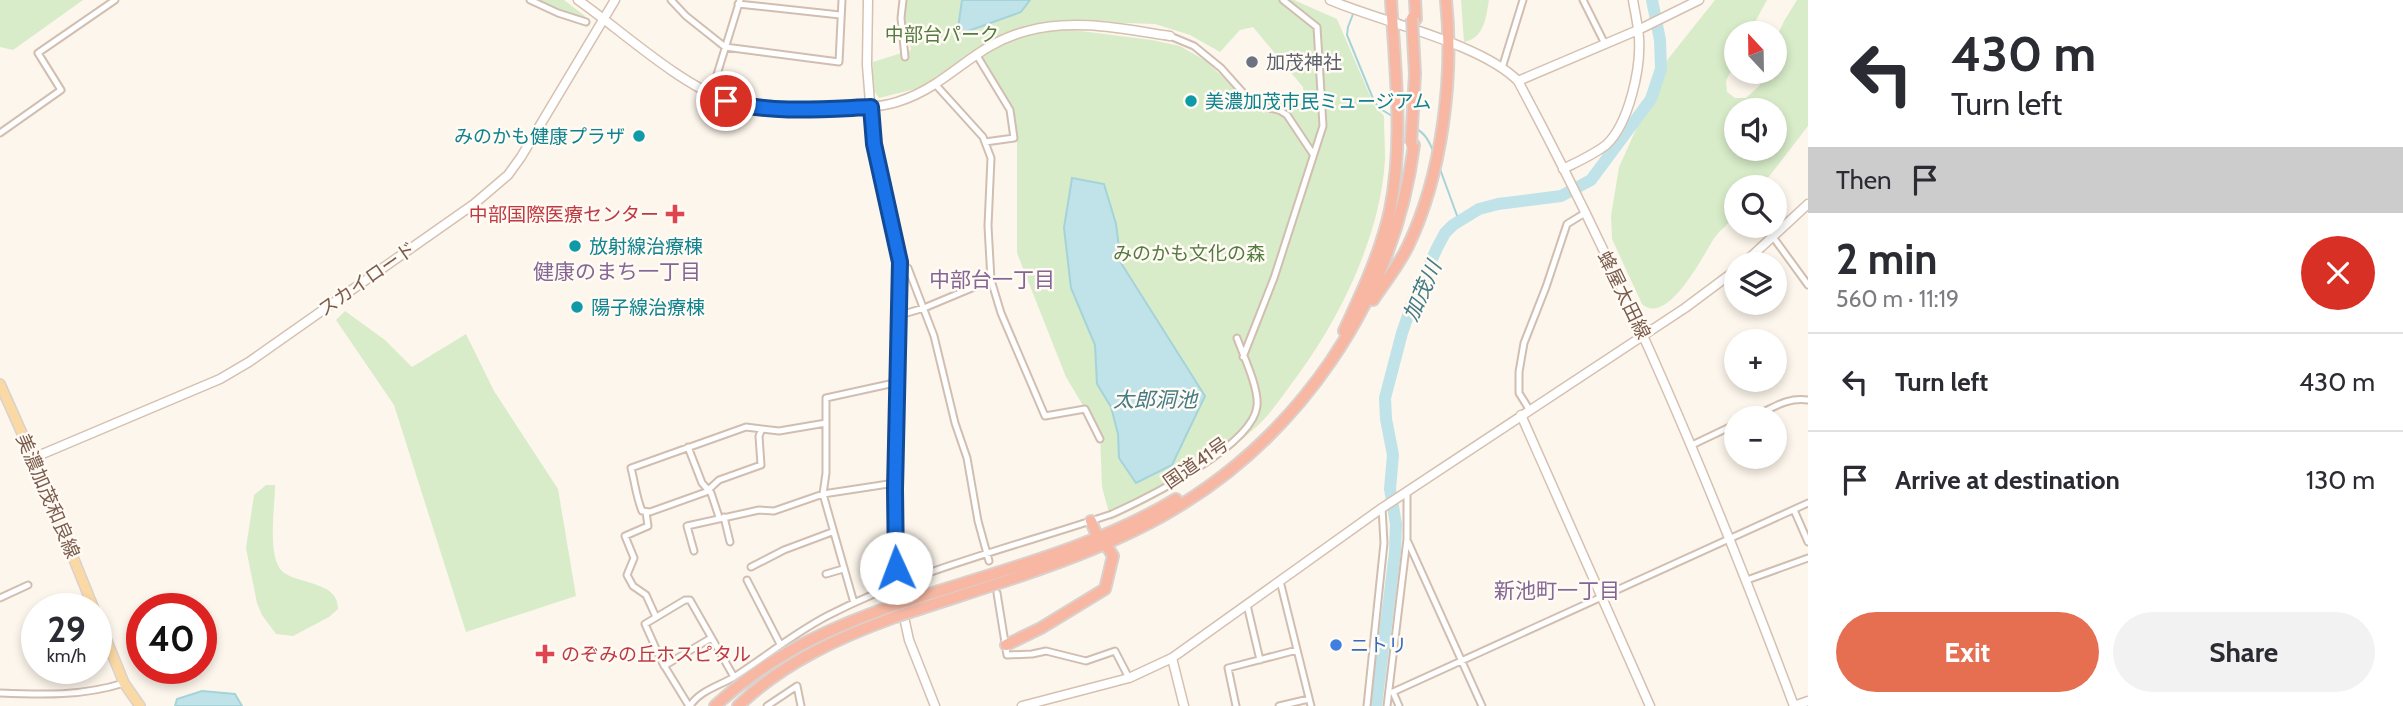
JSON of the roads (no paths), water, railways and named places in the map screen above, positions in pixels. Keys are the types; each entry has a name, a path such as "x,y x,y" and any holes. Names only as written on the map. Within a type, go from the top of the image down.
{"highway":[{"path":"1337,344 1370,272 1390,211 1397,130 1391,0"},
{"name":"国道41号","path":"738,706 775,674 804,656 894,612 1162,516 1203,490 1243,459 1284,421 1330,364 1351,332 1379,274 1392,238 1405,194 1413,144 1413,0"},
{"path":"1351,332 1404,253 1421,215 1439,144 1449,43 1446,0"},
{"name":"国道41号","path":"1101,540 1166,505 1227,464 1255,442 1306,387 1337,344 1360,305 1383,254 1413,144"},
{"path":"1006,645 1041,628 1105,589 1113,556 1091,521"},
{"name":"国道41号","path":"715,706 762,667 787,651 831,629 894,612"},
{"path":"825,617 831,629"}],"main road":[{"name":"美濃加茂和良線","path":"0,384 88,593"},
{"name":"美濃加茂和良線","path":"112,653 124,683 140,706"}],"street":[{"path":"0,133 61,90 38,53 114,0"},
{"path":"530,0 586,22"},
{"path":"578,0 680,76 710,94 743,106 762,108 871,107 897,102 935,84 975,53 1014,35 1051,25 1115,27 1170,36 1194,46 1221,68 1254,105 1279,110 1287,115 1313,154"},
{"name":"スカイロード","path":"33,458 220,379 249,362 474,204 515,166 615,0"},
{"path":"671,0 686,16 725,47 839,62 842,0"},
{"path":"868,0 867,54 874,144 900,262 895,483 897,585 909,639 935,706"},
{"path":"903,0 901,18 905,57"},
{"path":"1243,356 1274,278 1324,126 1317,27 1283,0"},
{"name":"蜂屋太田線","path":"1330,0 1467,50 1502,68 1518,81 1643,334 1747,580 1794,706"},
{"path":"1502,68 1523,0"},
{"path":"1583,0 1605,44"},
{"path":"1563,169 1607,144 1621,124 1639,62 1633,0"},
{"path":"1518,81 1638,30 1698,1"},
{"path":"710,94 739,2 840,15"},
{"path":"975,53 1010,110 1014,138 985,142"},
{"path":"935,84 974,126 985,142 991,158 988,226 991,279 1001,313 1045,416 1085,409 1100,439"},
{"path":"1787,224 1808,204"},
{"path":"1585,213 1567,224 1524,343 1519,393 1602,598 1650,706"},
{"path":"1756,252 1772,238"},
{"path":"1774,238 1808,285"},
{"path":"900,262 908,268 934,336 955,423 967,457 988,557"},
{"path":"900,315 924,308 991,279"},
{"path":"1021,706 1058,702 1129,678 1171,659 1382,508 1724,279"},
{"path":"734,677 690,600 685,600 645,624 664,666 690,706 695,698 734,677 780,643 854,603 897,585 1091,521 1144,499 1221,450 1249,425 1257,407 1257,396 1237,338"},
{"path":"854,603 823,494 827,398 899,382"},
{"path":"1772,406 1796,398 1808,400"},
{"path":"656,617 646,595 633,586 627,575 634,558 625,536 648,526 646,512 642,510 637,499 631,468 746,427 779,431 826,423"},
{"path":"646,512 706,492 719,480 761,465 759,436 762,429"},
{"path":"1692,445 1724,430"},
{"path":"688,447 702,483 708,488 722,517 730,542"},
{"path":"694,551 687,526 759,510 774,511 823,494 895,483"},
{"path":"1387,706 1391,691 1407,539 1407,491"},
{"path":"1391,691 1808,503"},
{"path":"1367,706 1384,542 1382,508"},
{"path":"1794,510 1808,542"},
{"path":"751,567 784,550 832,532"},
{"path":"1407,539 1482,706"},
{"path":"1747,580 1808,558"},
{"path":"826,574 844,569"},
{"path":"747,580 780,643"},
{"path":"1280,581 1311,706"},
{"path":"0,598 28,585"},
{"path":"997,593 1007,654 1046,651 1086,661 1115,651 1129,678"},
{"path":"1247,605 1260,660"},
{"path":"664,666 711,638"},
{"path":"1236,706 1228,668 1297,650"},
{"path":"1171,659 1184,706"},
{"path":"0,693 79,694 124,683"},
{"path":"767,706 797,686 801,706"},
{"path":"1391,691 1399,706"},
{"path":"1279,706 1309,699"},
{"path":"1794,706 1808,701"}],"water":[{"path":"962,0 1030,0 1021,12 957,35"},
{"name":"太郎洞池","path":"1072,178 1104,184 1116,224 1121,263 1205,396 1172,465 1136,483 1119,458 1118,434 1111,407 1097,384 1095,345 1071,288 1064,228"},
{"path":"202,691 235,694 242,706 175,706 177,699"}],"waterway":[{"name":"加茂川","path":"1376,706 1396,524 1390,489 1393,455 1385,398 1413,301 1437,248 1453,225 1479,209 1561,196 1591,180 1651,99 1661,69 1660,40 1652,0"},
{"path":"1353,14 1347,35 1374,101 1379,108 1392,116"},
{"path":"1415,128 1426,138 1433,151"},
{"path":"1440,169 1459,221"}],"place":[{"name":"加茂神社","path":"1252,62"},
{"name":"美濃加茂市民ミュージアム","path":"1191,101"},
{"name":"みのかも健康プラザ","path":"639,136"},
{"name":"中部国際医療センター","path":"675,214"},
{"name":"放射線治療棟","path":"575,246"},
{"name":"陽子線治療棟","path":"577,307"},
{"name":"ニトリ","path":"1336,645"},
{"name":"のぞみの丘ホスピタル","path":"545,654"}],"district":[{"name":"健康のまち一丁目","path":"617,271"},
{"name":"中部台一丁目","path":"992,279"},
{"name":"新池町一丁目","path":"1557,590"}],"park label":[{"name":"中部台パーク","path":"942,34"},
{"name":"みのかも文化の森","path":"1189,253"}]}
